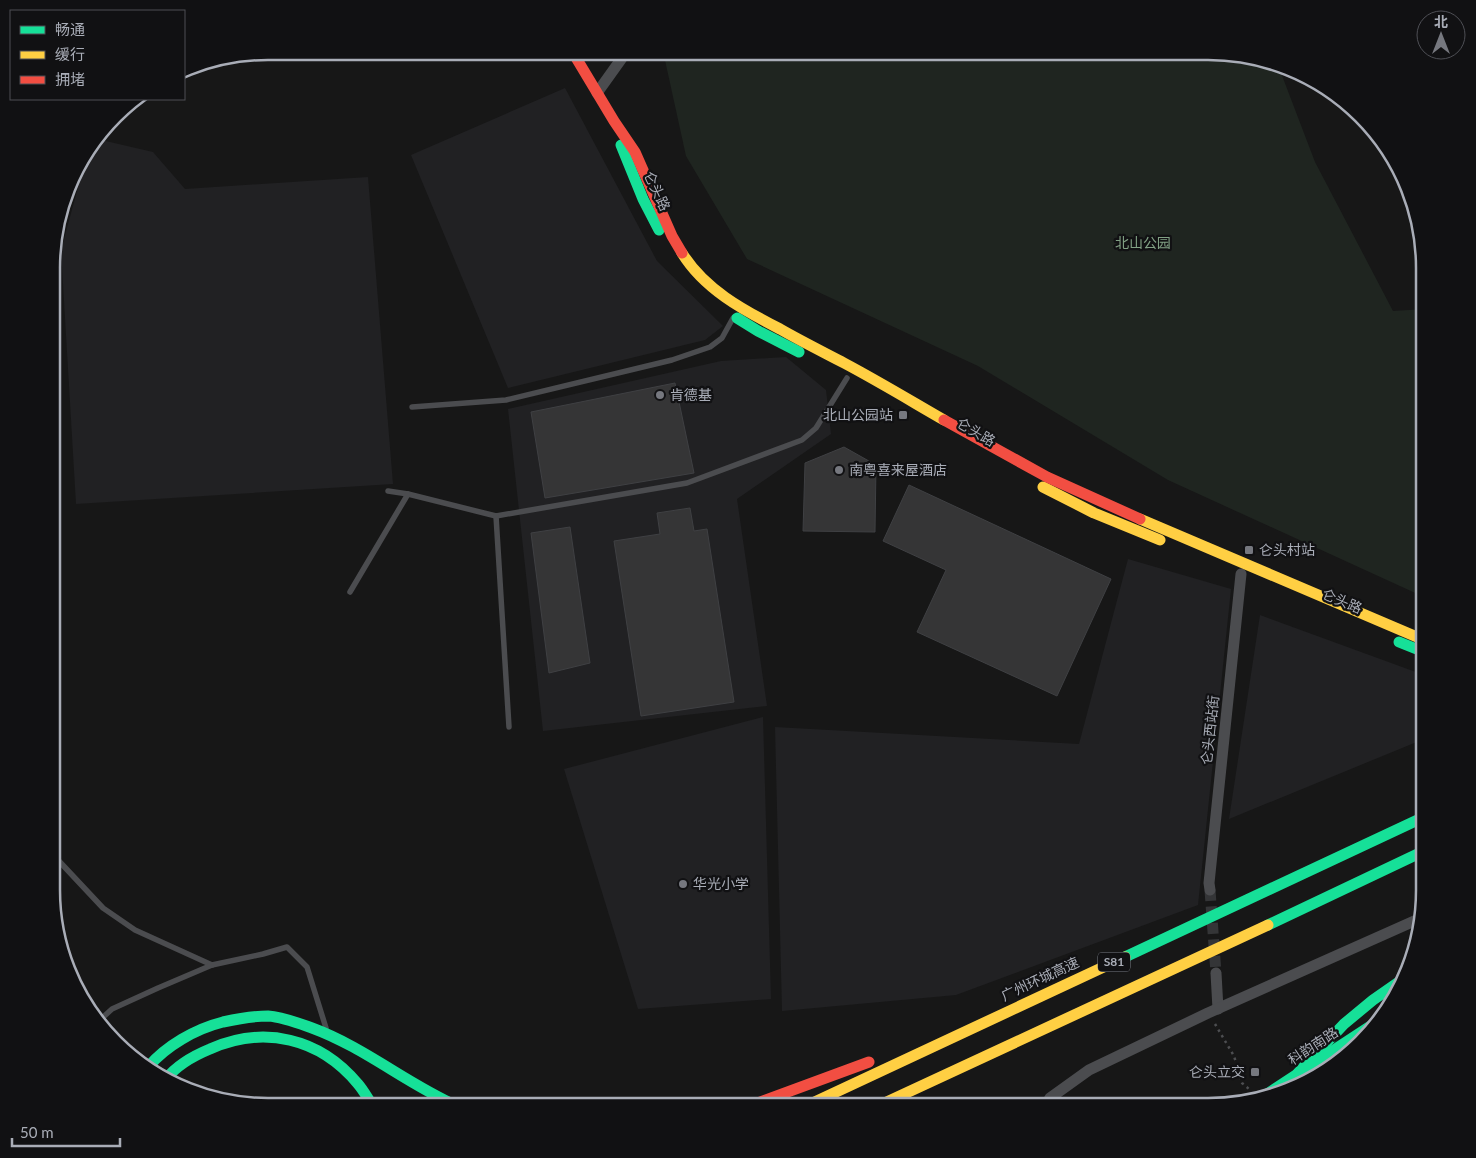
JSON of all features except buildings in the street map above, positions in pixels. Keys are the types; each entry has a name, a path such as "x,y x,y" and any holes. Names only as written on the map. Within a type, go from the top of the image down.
{"main road":[{"name":"仑头路","path":"577,60 635,152 672,236 686,259 721,295 751,314 895,391 1047,477 1173,534 1416,637"},
{"name":"仑头路","path":"614,121 622,147 643,199 670,253 690,279 709,297 758,331 906,408 970,447 1049,490 1094,512 1169,544"},
{"name":"仑头路","path":"1196,555 1416,649"},
{"name":"广州环城高速","path":"821,1098 1206,920 1416,820"},
{"name":"S81","path":"896,1098 1204,956 1416,855"},
{"path":"1298,1073 1344,1024 1372,1000 1393,986"},
{"path":"895,1052 1014,1008"},
{"path":"153,1063 201,1029 227,1021 272,1017 329,1035 381,1063 439,1098"},
{"name":"科韵南路","path":"1280,1085 1357,1034"},
{"path":"171,1074 188,1060 211,1047 238,1039 265,1036 293,1040 319,1051 339,1065 356,1081 368,1098"},
{"path":"769,1098 876,1059"}],"street":[{"path":"597,93 621,60"},
{"name":"仑头西站街","path":"1210,890 1209,883 1241,574"},
{"path":"1050,1098 1088,1070 1213,1011 1413,921"},
{"path":"1213,1011 1216,972"}],"lane":[{"path":"412,407 506,400 672,360 710,347 722,338 734,316"},
{"path":"388,491 408,494 496,516 687,483 802,440 816,428 838,373"},
{"path":"350,592 408,494"},
{"path":"496,516 509,727"},
{"path":"60,862 103,908 135,930 212,965"},
{"path":"103,1017 112,1009 212,965 288,947 307,967 329,1035"}],"path":[{"path":"1213,1011 1234,1056 1242,1083"}],"shaded area":[{"path":"565,88 657,261 723,326 705,340 508,388 411,155"},
{"path":"103,140 153,152 185,189 368,177 393,484 76,504 61,250 81,175"},
{"path":"786,357 826,390 831,434 737,499 767,706 543,731 508,409 721,361"},
{"path":"1128,559 1231,589 1198,905 956,995 782,1011 775,727 1079,744"},
{"path":"1260,615 1416,672 1416,742 1229,819"},
{"name":"华光小学","path":"763,717 771,999 638,1009 564,769"}],"green space":[{"name":"北山公园","path":"665,60 1222,60 1249,64 1281,73 1315,162 1393,311 1416,310 1416,593 1168,480 978,366 747,259 686,156"}],"tunnel":[{"path":"1210,890 1216,973"}],"traffic: fast":[{"path":"621,145 643,199 659,230"},
{"path":"737,318 799,352"},
{"path":"1399,642 1416,649"},
{"path":"1125,957 1416,821"},
{"path":"1268,925 1416,855"},
{"path":"1298,1073 1344,1024 1392,986"},
{"path":"152,1063 172,1045 212,1025 262,1016 274,1017 296,1022 350,1045 441,1098"},
{"path":"1281,1085 1357,1035"},
{"path":"171,1074 186,1061 210,1049 230,1042 271,1037 309,1046 326,1056 343,1068 368,1098"}],"traffic: slow":[{"path":"682,253 701,277 739,306 944,420"},
{"path":"1043,487 1094,513 1160,540"},
{"path":"1140,519 1416,637"},
{"path":"895,1098 1268,925"},
{"path":"823,1098 1125,957"}],"traffic: jam":[{"path":"577,60 635,152 672,236 682,253"},
{"path":"944,420 1047,477 1140,519"},
{"path":"771,1098 869,1062"}],"place":[{"name":"肯德基","path":"660,395"},
{"name":"北山公园站","path":"903,415"},
{"name":"南粤喜来屋酒店","path":"839,470"},
{"name":"仑头村站","path":"1249,550"},
{"name":"华光小学","path":"683,884"},
{"name":"仑头立交","path":"1255,1072"}]}
